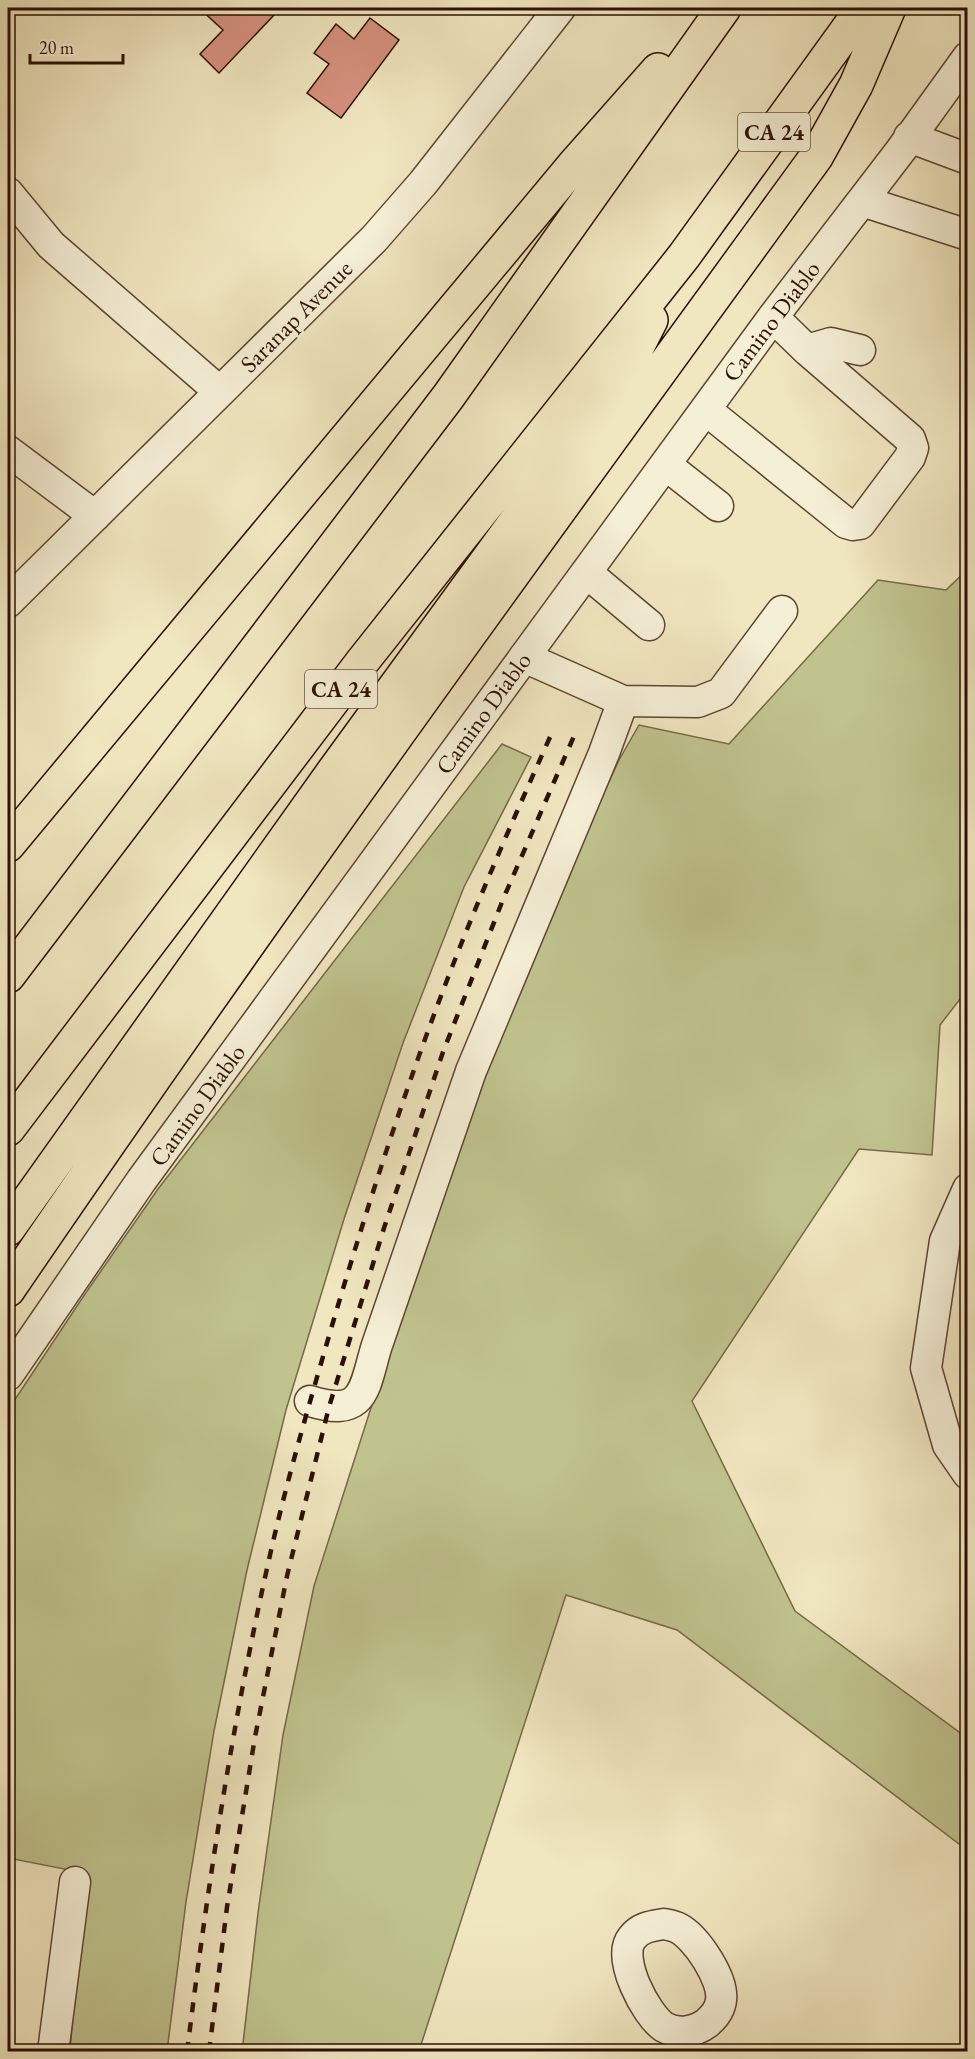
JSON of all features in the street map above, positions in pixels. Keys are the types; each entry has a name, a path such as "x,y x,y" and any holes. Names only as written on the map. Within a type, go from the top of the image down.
{"highway":[{"path":"8,845 573,166 712,8"},
{"path":"8,976 448,397 724,8"},
{"name":"CA 24","path":"8,1130 362,662 684,256 863,8"},
{"path":"8,1290 185,1033 424,695 816,157 856,86 889,8"},
{"path":"8,1229 320,790 624,373 684,256"}],"street":[{"name":"Saranap Avenue","path":"8,602 374,239 423,183 560,8"},
{"name":"Camino Diablo","path":"8,1375 141,1181 773,317 968,57"},
{"path":"909,137 968,159"},
{"path":"8,193 51,245 220,392"},
{"path":"862,201 968,235"},
{"path":"706,410 846,523 853,525 860,524 910,457 913,448 910,439 807,350 773,317"},
{"path":"807,350 831,343 860,350"},
{"path":"8,451 95,516"},
{"path":"666,465 718,506"},
{"path":"586,573 650,625"},
{"path":"524,657 623,700 698,702 721,693 782,610"},
{"path":"310,1401 329,1407 346,1406 363,1393 376,1348 471,1071 604,753 623,700"},
{"path":"968,1189 945,1241 926,1368 948,1445 968,1474"},
{"path":"53,2052 75,1882"}],"green space":[{"path":"967,570 967,990 940,1025 932,1155 859,1149 692,1401 795,1611 967,1738 967,1850 677,1630 566,1595 419,2051 242,2052 258,1913 283,1735 314,1586 483,1065 546,914 619,760 639,725 729,744 878,580 946,590"},
{"path":"502,744 531,757 464,887 403,1043 344,1219 286,1410 247,1570 214,1731 186,1902 167,2051 70,2051 85,1873 8,1858 8,1410 158,1189"}],"building":[{"path":"199,8 268,8 275,14 219,73 200,54 223,30"},
{"path":"370,18 399,40 341,118 307,93 329,64 314,53 336,24 354,39"}],"railway":[{"path":"187,2052 212,1871 253,1632 273,1540 299,1442 336,1312 404,1097 463,938 554,728"},
{"path":"209,2052 227,1907 255,1737 287,1576 329,1407 384,1228 443,1052 504,897 574,736"}]}
